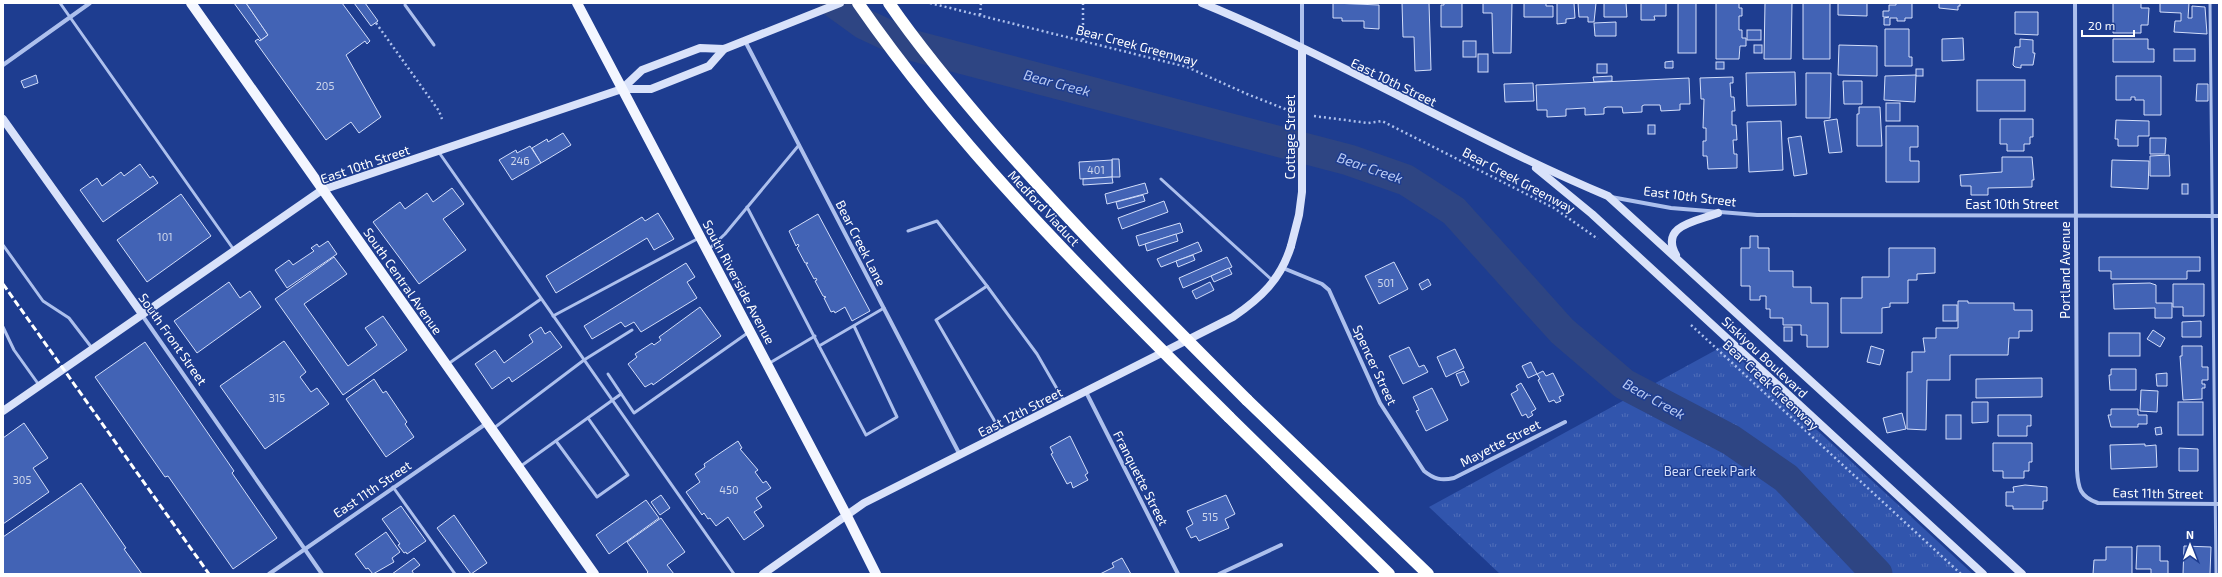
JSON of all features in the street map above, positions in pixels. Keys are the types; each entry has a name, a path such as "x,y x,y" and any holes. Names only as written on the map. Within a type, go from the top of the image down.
{"highway":[{"name":"Medford Viaduct","path":"858,3 931,101 1032,218 1228,417 1389,574"},
{"name":"Medford Viaduct","path":"889,3 954,89 1051,200 1247,400 1428,574"}],"main road":[{"name":"South Central Avenue","path":"191,3 594,574"},
{"name":"South Riverside Avenue","path":"578,3 876,574"}],"street":[{"path":"3,65 90,3"},
{"name":"East 10th Street","path":"3,411 322,190 622,89 651,89 709,66 724,49 840,3"},
{"name":"East 10th Street","path":"1202,3 1302,49 1527,161 1608,196 1671,208 1718,213 2219,216"},
{"name":"Cottage Street","path":"1283,268 1291,246 1299,215 1302,192 1302,3"},
{"name":"Portland Avenue","path":"2075,3 2077,470 2080,490 2086,499 2098,503"},
{"name":"Bear Creek Lane","path":"745,40 960,455"},
{"name":"East 10th Street","path":"622,89 642,70 700,48 724,49"},
{"name":"South Front Street","path":"3,119 142,314 322,574"},
{"name":"Siskiyou Boulevard","path":"1527,161 1592,214 1983,574"},
{"name":"Siskiyou Boulevard","path":"1608,196 2022,574"},
{"path":"1680,261 1672,248 1671,239 1674,232 1680,228 1718,213"},
{"name":"East 12th Street","path":"762,574 864,503 1233,317 1263,294 1283,268"},
{"name":"Spencer Street","path":"1283,268 1322,284 1329,290 1380,403 1424,471 1432,478 1443,480"},
{"name":"Franquette Street","path":"1086,392 1178,574"},
{"name":"Mayette Street","path":"1443,480 1454,478 1565,422"},
{"name":"East 11th Street","path":"269,574 304,548 394,487 490,425"},
{"name":"East 11th Street","path":"2098,503 2217,504"},
{"path":"1219,574 1281,544"}],"lane":[{"path":"60,3 234,251"},
{"path":"2210,3 2217,504 2216,574"},
{"path":"405,5 434,45"},
{"path":"708,250 725,234 799,145"},
{"path":"438,151 734,574"},
{"path":"1161,179 1273,282"},
{"path":"747,207 866,434 897,417 854,326"},
{"path":"908,232 937,221 1037,354 1065,402"},
{"path":"553,316 700,237"},
{"path":"3,245 42,301 69,318 93,349"},
{"path":"987,286 936,320 1002,434"},
{"path":"447,365 541,299"},
{"path":"819,346 884,308"},
{"path":"3,327 14,350 40,386"},
{"path":"490,425 584,360 632,330"},
{"path":"608,374 634,413 750,331"},
{"path":"768,365 814,336"},
{"path":"519,467 621,394"},
{"path":"556,441 597,497 628,475 588,418"},
{"path":"394,487 455,574"}],"path":[{"name":"Bear Creek Greenway","path":"930,3 1187,67 1247,94 1293,112"},
{"path":"980,15 981,3"},
{"path":"1083,3 1083,40"},
{"path":"376,23 439,111 442,119"},
{"name":"Bear Creek Greenway","path":"1312,116 1368,123 1382,121 1554,208 1603,243"},
{"name":"Bear Creek Greenway","path":"1685,319 1961,574"}],"green space":[{"name":"Bear Creek Park","path":"1725,345 1973,574 1500,574 1429,507"}],"building":[{"path":"234,3 246,3 268,35 261,40"},
{"path":"246,3 342,3 370,41 367,44 365,41 346,55 381,117 359,133 351,122 326,140 255,41 258,39 260,41 268,35"},
{"path":"354,3 365,3 378,21 371,26"},
{"path":"1333,3 1379,5 1379,29 1364,28 1364,21 1342,21 1342,18 1333,18"},
{"path":"1402,3 1429,3 1431,70 1415,71 1414,37 1403,37"},
{"path":"1444,3 1462,3 1462,27 1441,27 1441,5 1444,5"},
{"path":"1483,3 1512,3 1511,53 1493,53 1492,13 1483,13"},
{"path":"1524,3 1546,3 1546,6 1553,6 1553,17 1524,17"},
{"path":"1557,3 1574,3 1575,18 1566,19 1566,23 1557,24"},
{"path":"1578,3 1596,3 1594,22 1588,22 1588,17 1579,17"},
{"path":"1604,3 1626,3 1627,17 1604,17"},
{"path":"1641,3 1666,3 1666,16 1654,16 1655,20 1641,20"},
{"path":"1678,3 1696,3 1696,53 1678,53"},
{"path":"1716,3 1739,3 1739,8 1742,8 1742,16 1739,16 1739,30 1742,30 1742,38 1746,38 1746,46 1740,46 1739,59 1716,59"},
{"path":"1765,3 1792,3 1791,59 1764,59"},
{"path":"1803,3 1830,3 1830,59 1803,59"},
{"path":"1838,3 1867,3 1867,16 1838,15"},
{"path":"1896,3 1912,3 1912,18 1905,18 1905,21 1897,21 1897,18 1890,18 1890,25 1884,25 1884,18 1889,17 1883,17 1883,11 1889,11 1889,5 1896,5"},
{"path":"1939,3 1960,3 1960,6 1958,6 1958,10 1939,8"},
{"path":"2113,3 2141,3 2141,8 2149,8 2148,25 2141,25 2141,33 2113,33"},
{"path":"2160,3 2189,3 2188,18 2192,18 2192,6 2205,7 2207,34 2174,32 2175,21 2181,21 2181,13 2160,12"},
{"path":"2015,12 2038,12 2038,35 2015,34"},
{"path":"1616,22 1616,36 1595,36 1594,23"},
{"path":"1885,29 1909,29 1909,57 1912,57 1912,66 1885,66"},
{"path":"1747,30 1761,30 1761,40 1747,40"},
{"path":"1963,38 1964,60 1942,61 1942,39"},
{"path":"2020,39 2033,40 2033,53 2035,53 2033,65 2021,65 2021,68 2013,65 2015,47 2020,47"},
{"path":"2113,39 2148,39 2148,49 2154,49 2154,62 2113,62"},
{"path":"1463,41 1476,41 1476,57 1463,57"},
{"path":"1754,45 1762,45 1762,53 1754,53"},
{"path":"1839,45 1877,46 1877,76 1838,75"},
{"path":"2174,49 2195,49 2195,61 2174,61"},
{"path":"1478,54 1488,54 1488,72 1478,72"},
{"path":"1673,61 1673,68 1665,68 1665,62"},
{"path":"1716,62 1724,62 1724,69 1716,69"},
{"path":"1597,64 1607,64 1607,73 1597,73"},
{"path":"1916,69 1923,69 1923,76 1916,76"},
{"path":"1795,72 1796,105 1747,106 1746,73"},
{"path":"1806,73 1831,73 1830,118 1806,118"},
{"path":"36,75 38,83 24,88 21,81"},
{"path":"1916,75 1915,102 1884,100 1885,76"},
{"path":"1612,76 1612,81 1594,82 1593,77"},
{"path":"2116,76 2161,76 2161,115 2144,115 2144,100 2135,100 2135,97 2131,97 2131,100 2116,100"},
{"path":"1733,77 1733,83 1730,83 1731,97 1734,97 1735,111 1732,111 1732,125 1736,125 1737,140 1733,140 1734,154 1737,154 1737,168 1708,169 1707,156 1703,156 1703,141 1706,141 1706,128 1703,128 1704,99 1701,99 1700,78"},
{"path":"1689,78 1690,104 1680,104 1680,110 1661,111 1660,105 1644,105 1642,106 1642,112 1623,113 1622,107 1607,107 1604,108 1604,114 1585,115 1585,108 1566,109 1566,116 1547,117 1547,110 1537,110 1536,85"},
{"path":"1977,80 2025,80 2025,111 1977,111"},
{"path":"1843,81 1862,81 1862,104 1844,104"},
{"path":"1533,83 1534,101 1505,102 1504,84"},
{"path":"2197,84 2208,84 2208,101 2196,101"},
{"path":"1886,103 1900,103 1900,121 1886,121"},
{"path":"1859,107 1880,107 1882,146 1857,146 1857,114 1859,114"},
{"path":"1837,119 1842,152 1829,153 1824,121"},
{"path":"2000,119 2033,119 2033,137 2030,137 2030,144 2024,144 2024,151 2007,151 2007,144 2000,144"},
{"path":"2116,120 2149,121 2149,136 2138,136 2138,146 2118,146 2118,139 2115,139"},
{"path":"1781,121 1783,170 1749,172 1747,122"},
{"path":"1648,125 1655,125 1655,134 1648,134"},
{"path":"1886,126 1918,126 1918,147 1910,147 1910,161 1919,161 1919,182 1886,182"},
{"path":"563,133 571,145 541,163 532,148 547,139 548,142"},
{"path":"1801,136 1807,174 1794,176 1788,138"},
{"path":"2150,138 2166,138 2165,154 2150,154"},
{"path":"530,146 541,163 512,180 499,160 516,150 517,153"},
{"path":"2169,155 2170,176 2150,176 2150,156"},
{"path":"2002,157 2032,157 2034,180 2032,180 2032,187 1988,188 1988,195 1971,195 1971,186 1961,186 1960,175 2002,172"},
{"path":"1112,159 1119,159 1120,177 1112,177"},
{"path":"1112,160 1112,177 1080,179 1079,162"},
{"path":"2112,160 2149,161 2148,189 2111,187"},
{"path":"140,164 150,178 153,176 158,183 103,222 80,190 97,178 102,186 121,172 124,176"},
{"path":"1112,177 1113,183 1083,185 1083,179"},
{"path":"1145,183 1148,193 1107,204 1105,194"},
{"path":"2182,184 2188,184 2188,194 2182,194"},
{"path":"452,188 464,204 443,219 466,250 419,284 373,222 400,202 405,209 427,193 433,202"},
{"path":"181,194 211,236 147,282 117,240"},
{"path":"1143,195 1145,201 1118,209 1116,202"},
{"path":"1164,201 1168,212 1122,229 1118,218"},
{"path":"658,213 674,239 654,250 647,238 556,293 546,276 642,217 645,221"},
{"path":"818,214 870,311 852,321 845,307 835,313 834,311 831,312 824,298 826,297 823,296 815,281 817,280 816,278 814,279 806,264 808,263 805,263 797,248 799,246 798,244 796,246 789,231"},
{"path":"1180,223 1183,232 1139,246 1136,236"},
{"path":"1176,234 1178,241 1147,251 1145,244"},
{"path":"1750,236 1758,236 1758,248 1769,248 1769,271 1793,271 1793,287 1811,287 1811,303 1828,303 1828,347 1807,347 1807,335 1801,335 1801,325 1783,325 1783,318 1770,318 1770,309 1766,309 1766,296 1760,296 1760,300 1750,300 1750,286 1741,286 1741,248 1750,248"},
{"path":"328,241 337,254 287,288 275,270 289,260 293,265 314,251 311,248 317,244 319,247"},
{"path":"1198,242 1202,251 1161,267 1157,259"},
{"path":"1889,248 1935,248 1935,273 1917,274 1917,280 1908,280 1908,303 1890,303 1890,307 1882,308 1882,333 1841,333 1841,298 1862,298 1862,277 1889,277"},
{"path":"1193,255 1195,260 1178,267 1176,261"},
{"path":"334,257 347,274 304,304 348,366 377,345 365,328 383,316 407,350 343,395 275,299"},
{"path":"1227,257 1232,267 1183,288 1179,278"},
{"path":"2099,257 2200,257 2200,271 2187,271 2187,279 2111,279 2111,271 2099,271"},
{"path":"1394,262 1408,289 1379,304 1365,276"},
{"path":"686,263 695,277 687,282 697,298 641,332 634,322 625,327 621,322 592,339 584,326"},
{"path":"1229,268 1232,274 1214,282 1211,276"},
{"path":"1428,279 1431,285 1422,290 1419,284"},
{"path":"229,282 240,298 250,291 261,307 197,353 174,321"},
{"path":"1210,282 1214,290 1196,299 1192,291"},
{"path":"2150,283 2156,285 2156,303 2172,303 2172,318 2155,318 2155,308 2114,309 2113,284"},
{"path":"2173,284 2204,284 2204,316 2183,316 2183,307 2173,307"},
{"path":"1958,301 1968,301 1968,303 2014,303 2014,310 2032,310 2032,331 2019,331 2019,338 2009,338 2008,355 1950,355 1950,380 1927,380 1926,430 1907,429 1907,372 1912,372 1912,352 1925,352 1923,338 1936,338 1936,328 1958,328"},
{"path":"1943,305 1957,305 1957,321 1943,321"},
{"path":"700,307 721,336 653,385 652,383 645,387 628,364 637,357 635,354 652,343 654,345 661,340 659,337"},
{"path":"2201,321 2201,337 2182,337 2182,322"},
{"path":"541,327 545,334 550,331 562,347 512,382 509,377 492,389 475,364 495,350 504,363 533,342 529,335"},
{"path":"1784,327 1792,327 1792,341 1784,341"},
{"path":"2153,330 2165,338 2160,347 2147,339"},
{"path":"2109,333 2140,333 2140,356 2109,356"},
{"path":"284,341 306,372 300,377 311,392 317,388 329,404 265,449 220,386"},
{"path":"145,342 234,471 232,473 277,538 233,569 168,476 165,477 95,377"},
{"path":"1871,346 1884,350 1880,365 1867,362"},
{"path":"2182,346 2202,346 2202,367 2208,367 2208,380 2202,380 2202,384 2205,384 2205,388 2202,388 2202,399 2183,400 2180,356 2182,356"},
{"path":"1409,347 1419,367 1424,365 1428,372 1403,384 1389,356"},
{"path":"1455,349 1464,368 1446,377 1437,357"},
{"path":"1531,362 1537,374 1528,378 1522,366"},
{"path":"2111,369 2136,369 2136,390 2110,390 2109,375 2111,375"},
{"path":"1464,371 1469,382 1461,386 1456,374"},
{"path":"1543,371 1546,376 1553,373 1564,395 1559,397 1561,401 1556,403 1554,400 1549,402 1538,380 1540,379 1537,374"},
{"path":"2167,373 2167,386 2157,386 2156,374"},
{"path":"2042,378 2042,397 1976,398 1976,379"},
{"path":"374,379 383,393 386,391 407,422 405,424 414,437 386,457 346,399"},
{"path":"1521,383 1536,409 1531,412 1533,415 1528,418 1526,414 1522,416 1511,394 1518,390 1516,386"},
{"path":"1432,388 1448,420 1426,431 1416,411 1419,410 1413,397"},
{"path":"2141,390 2158,391 2157,412 2140,411"},
{"path":"1972,402 1988,402 1988,422 1972,423"},
{"path":"2178,402 2203,402 2203,435 2178,435"},
{"path":"2111,409 2138,409 2138,415 2147,415 2147,424 2138,424 2138,427 2111,427 2108,415 2111,415"},
{"path":"1902,413 1906,429 1887,433 1883,418"},
{"path":"1946,415 1961,415 1961,439 1946,439"},
{"path":"1998,415 2031,415 2031,426 2027,426 2027,436 1998,436"},
{"path":"24,423 48,458 33,468 49,492 3,524 3,438"},
{"path":"2161,427 2162,434 2156,435 2155,428"},
{"path":"1070,436 1088,473 1085,475 1088,480 1073,488 1071,482 1067,484 1051,454 1053,453 1050,447"},
{"path":"738,441 742,448 740,449 758,470 755,472 763,483 766,481 771,488 756,498 762,507 754,512 764,526 744,540 728,517 716,526 704,513 702,515 686,492 700,482 695,474 705,467 704,464"},
{"path":"1993,443 2032,443 2032,462 2029,462 2029,471 2024,471 2024,478 2003,478 2003,471 1993,471"},
{"path":"2145,444 2145,446 2156,445 2157,467 2111,469 2110,445"},
{"path":"2179,448 2198,449 2198,471 2179,471"},
{"path":"81,483 142,574 3,574 3,537"},
{"path":"2025,485 2047,487 2047,501 2043,501 2043,509 2013,509 2013,506 2006,506 2006,492 2014,492 2013,487"},
{"path":"661,495 670,508 660,515 651,502"},
{"path":"1226,495 1235,514 1225,519 1229,528 1199,541 1196,536 1191,538 1186,528 1193,524 1187,511"},
{"path":"646,500 659,518 609,554 596,535"},
{"path":"401,506 426,541 407,554 406,552 404,553 398,545 400,544 382,519"},
{"path":"454,515 487,563 471,574 437,528"},
{"path":"661,518 685,552 667,565 674,574 646,574 648,572 627,542"},
{"path":"386,532 400,552 392,558 394,562 373,574 368,568 366,569 355,554"},
{"path":"2137,546 2160,546 2160,561 2168,561 2168,574 2151,574 2151,569 2136,569"},
{"path":"2184,546 2211,547 2210,574 2183,574"},
{"path":"2106,547 2132,547 2132,574 2093,574 2094,560 2106,560"},
{"path":"414,558 420,565 412,571 414,574 392,574"},
{"path":"1122,558 1131,574 1100,574 1114,567 1112,563"}],"waterway":[{"name":"Bear Creek","path":"835,3 864,24 907,44 1349,160 1406,180 1454,211 1562,331 1624,384 1731,440 1786,478 1877,574"}],"railway":[{"path":"3,284 209,574"}]}
